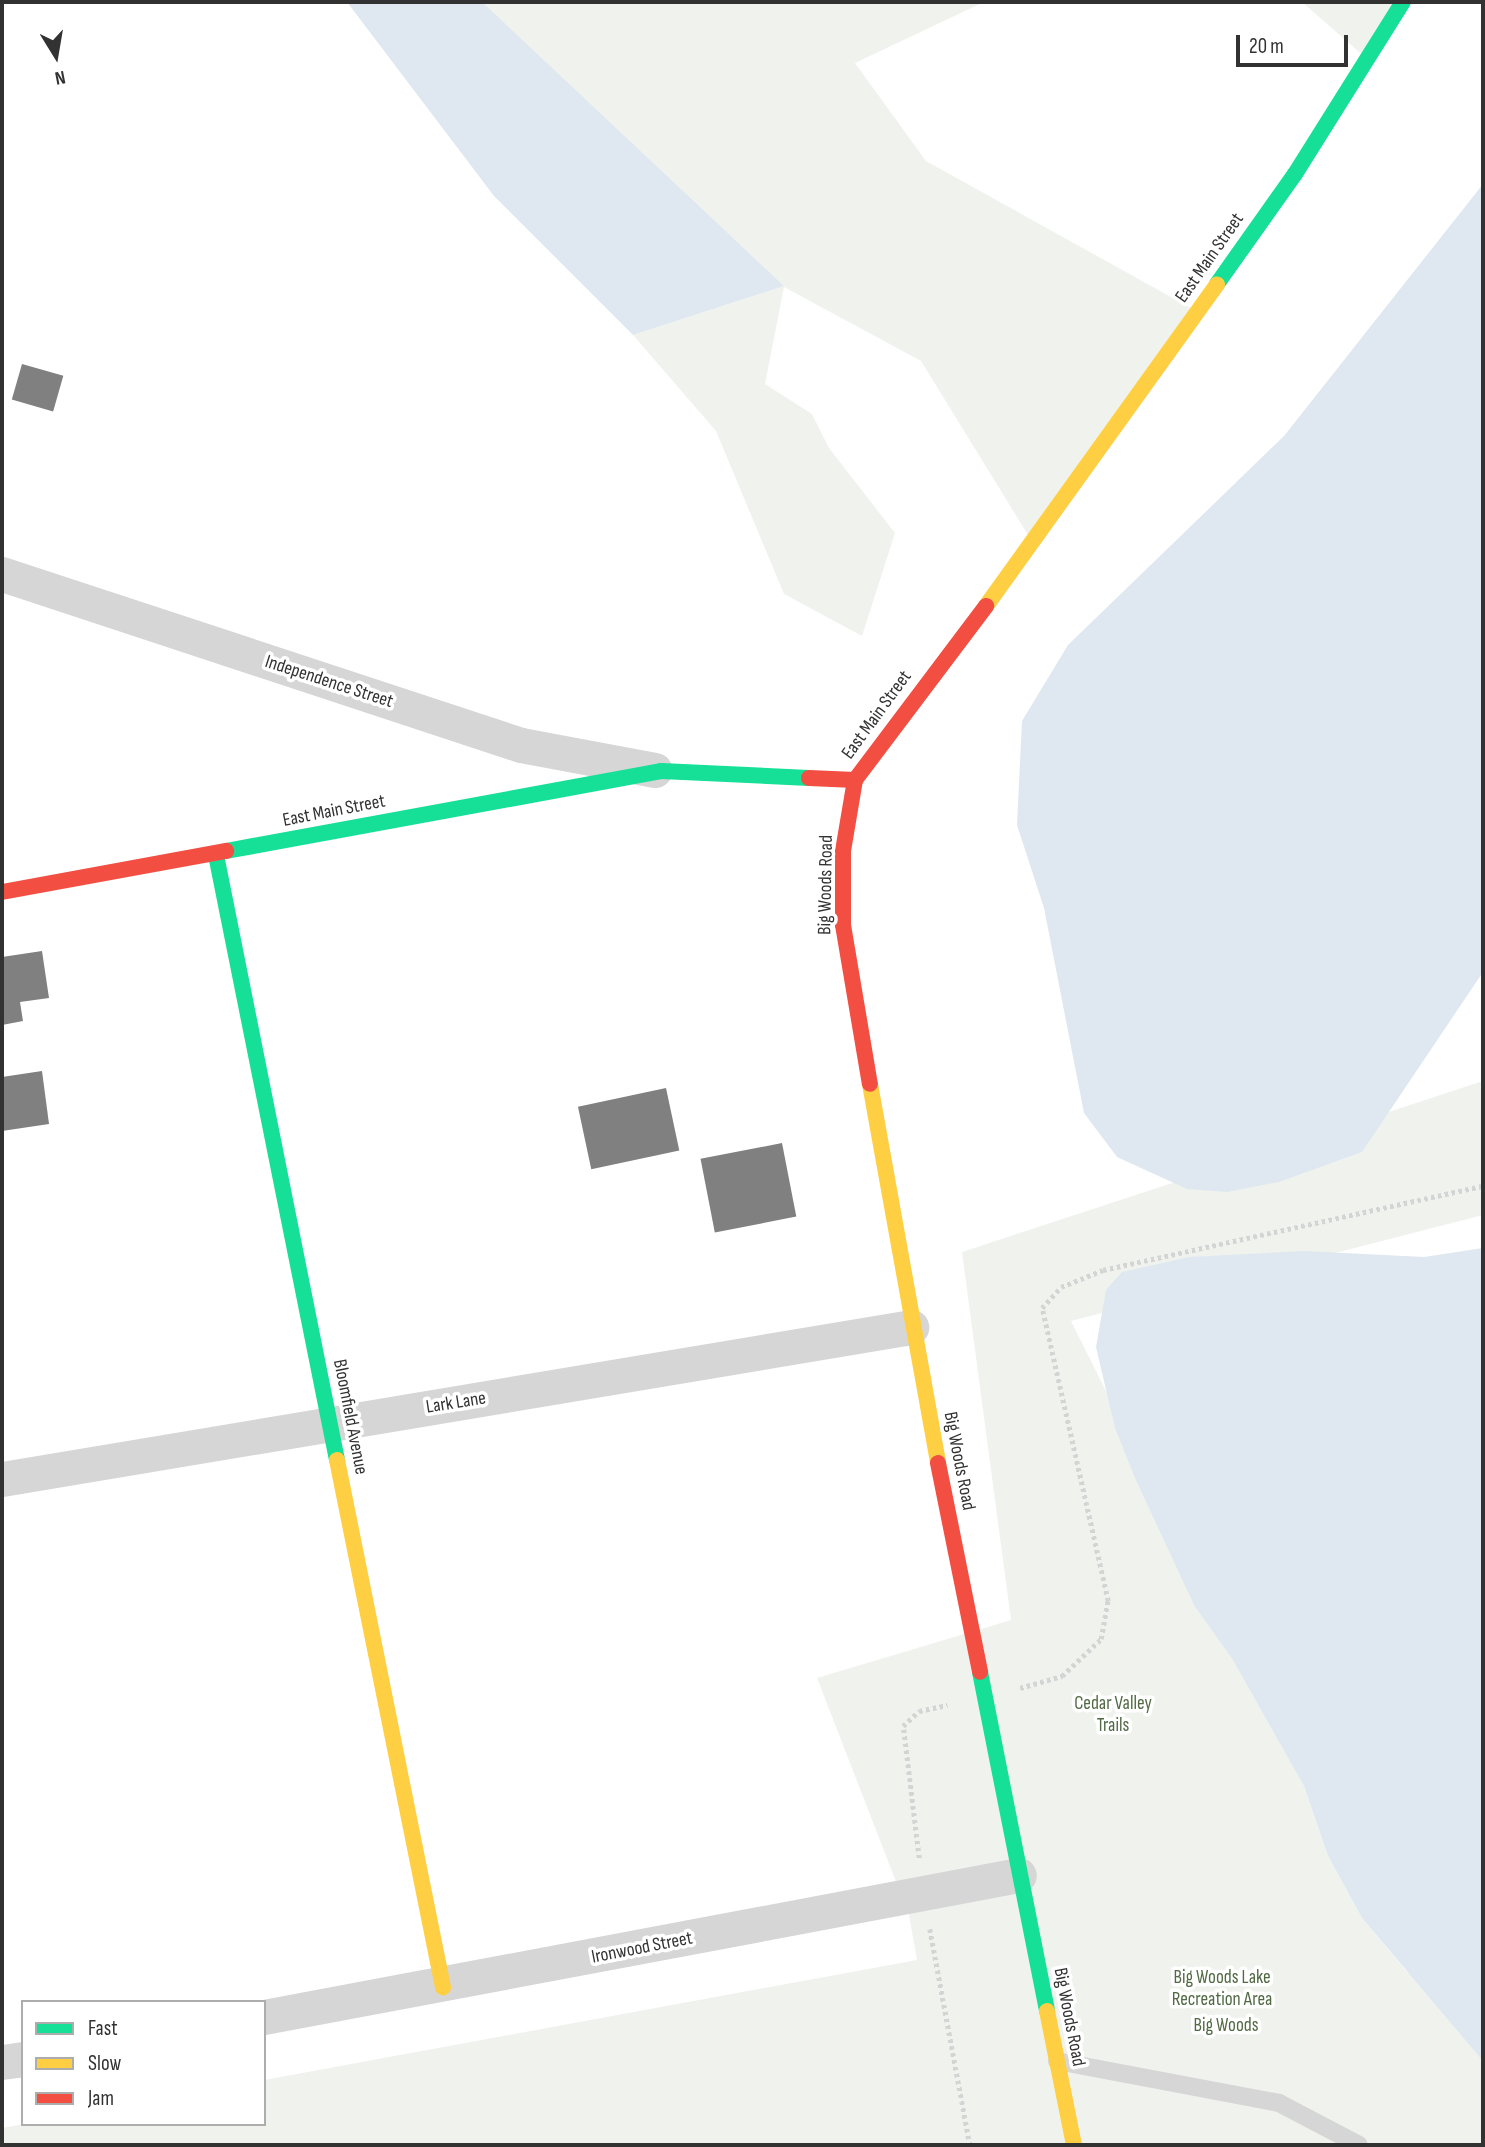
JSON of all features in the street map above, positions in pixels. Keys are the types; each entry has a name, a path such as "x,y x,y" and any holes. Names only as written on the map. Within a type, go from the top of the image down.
{"street":[{"name":"East Main Street","path":"2,892 216,855 661,771 855,780 1052,518 1250,237 1403,2"},
{"name":"Independence Street","path":"2,575 521,745 661,771"},
{"name":"Big Woods Road","path":"855,780 843,851 843,925 911,1327 1074,2145"},
{"name":"Bloomfield Avenue","path":"216,855 443,1987"},
{"name":"Lark Lane","path":"2,1479 911,1327"},
{"name":"Ironwood Street","path":"266,2017 443,1987 1019,1875"},
{"path":"2,2062 21,2059"}],"lane":[{"path":"1057,2061 1279,2103 1359,2145"}],"path":[{"path":"970,2145 924,1894 903,1726 919,1712 1062,1676 1101,1639 1108,1601 1042,1308 1061,1287 1103,1270 1483,1186"}],"green space":[{"path":"478,2 984,2 855,63 926,161 1198,312 1033,543 921,361 784,287 765,384 812,414 829,448 895,533 862,636 784,594 716,431 633,335 784,286"},
{"path":"1302,2 1401,2 1367,59"},
{"path":"1483,1081 1483,1215 1071,1321 1304,1786 1328,1856 1362,1918 1407,1972 1483,2004 1483,2145 2,2145 2,2128 21,2125 266,2126 266,2080 917,1960 909,1915 817,1678 1011,1620 962,1252"}],"shaded area":[{"path":"347,2 482,2 784,286 633,335 494,196"},
{"path":"1483,184 1483,972 1362,1152 1279,1182 1227,1192 1187,1189 1117,1157 1084,1113 1044,908 1017,825 1022,721 1068,645 1284,436"},
{"path":"1483,1248 1483,2061 1362,1918 1328,1856 1304,1786 1233,1660 1194,1605 1135,1478 1115,1428 1096,1347 1106,1290 1122,1272 1189,1257 1304,1251 1424,1257"}],"building":[{"path":"22,364 63,376 53,411 12,400"},
{"path":"42,951 49,998 20,1002 23,1021 2,1025 2,957"},
{"path":"42,1071 49,1124 2,1131 2,1077"},
{"path":"666,1088 679,1151 591,1169 578,1107"},
{"path":"782,1143 796,1217 715,1232 701,1159"}],"traffic: fast":[{"path":"1217,284 1295,174 1403,2"},
{"path":"226,851 661,771 809,778"},
{"path":"216,855 337,1460"},
{"path":"980,1672 1047,2011"}],"traffic: slow":[{"path":"986,606 1217,284"},
{"path":"870,1084 938,1463"},
{"path":"337,1460 443,1987"},
{"path":"1047,2011 1074,2145"}],"traffic: jam":[{"path":"809,778 855,780 986,606"},
{"path":"855,780 843,851 843,925 870,1084"},
{"path":"2,892 226,851"},
{"path":"938,1463 980,1672"}],"park label":[{"name":"Cedar Valley Trails","path":"1113,1715"},
{"name":"Big Woods Lake Recreation Area","path":"1222,1989"},
{"name":"Big Woods","path":"1226,2026"}]}
